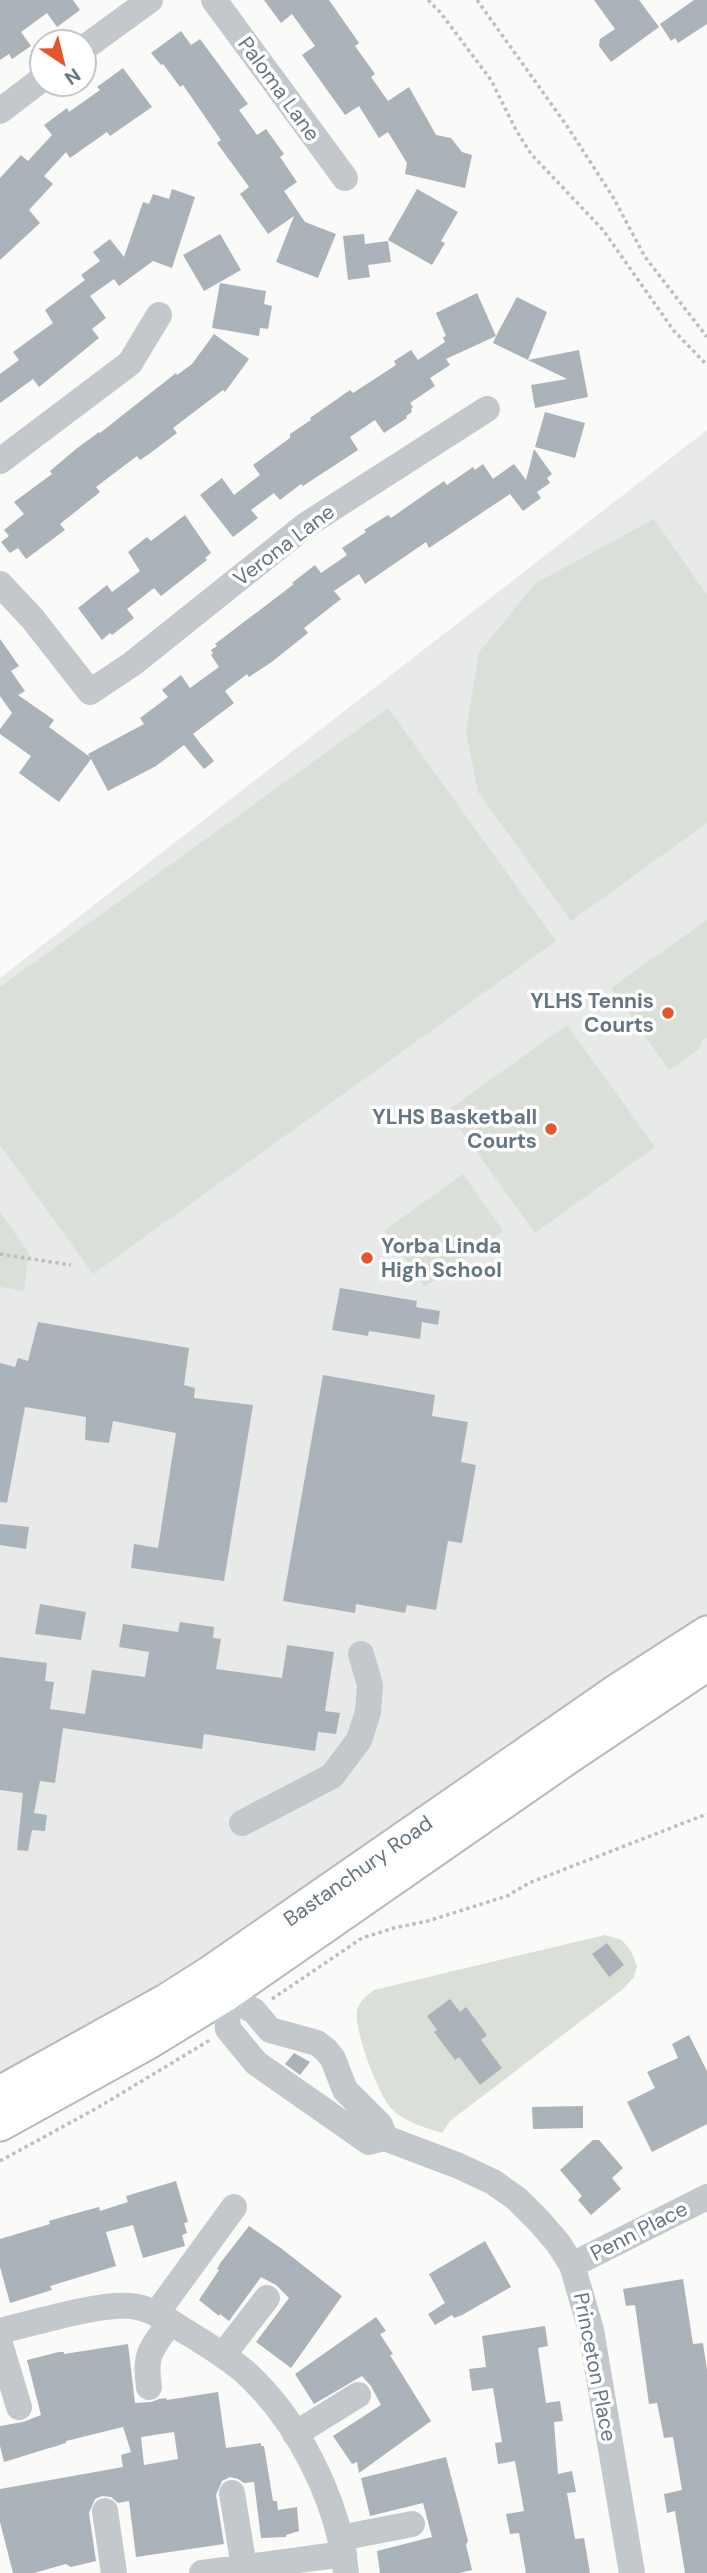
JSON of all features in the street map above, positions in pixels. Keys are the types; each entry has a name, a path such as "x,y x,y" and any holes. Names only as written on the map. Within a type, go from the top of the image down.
{"main road":[{"name":"Bastanchury Road","path":"0,2093 166,2001 230,1993 620,1689 707,1633"},
{"path":"622,1721 622,1705 630,1697 707,1646"},
{"name":"Bastanchury Road","path":"0,2124 150,2041 230,1993 707,1664"}],"street":[{"path":"98,38 150,0"},
{"name":"Paloma Lane","path":"214,0 345,178"},
{"path":"0,111 28,90"},
{"path":"0,461 130,363 159,315"},
{"name":"Verona Lane","path":"0,584 32,618 90,692 132,664 306,525 487,409"},
{"path":"242,1823 332,1776 359,1740 368,1712 370,1685 362,1654"},
{"path":"228,2029 230,1993"},
{"path":"230,1993 270,2030 317,2043 326,2050 333,2059 345,2090 380,2125 385,2138"},
{"name":"Princeton Place","path":"228,2029 256,2063 324,2113 369,2142 385,2138 493,2182 517,2199 558,2243 572,2265 591,2330 632,2573"},
{"path":"324,2113 345,2090"},
{"name":"Penn Place","path":"572,2265 707,2197"},
{"path":"149,2387 146,2365 148,2354 163,2318 234,2207"},
{"path":"223,2355 267,2298"},
{"path":"0,2331 89,2311 129,2306 163,2318 223,2355 247,2374 295,2434 325,2491 343,2555"},
{"path":"0,2344 19,2407"},
{"path":"295,2434 358,2395"},
{"path":"232,2493 244,2570"},
{"path":"105,2511 114,2573"},
{"path":"202,2573 244,2570 343,2555 412,2524"}],"path":[{"path":"428,0 491,80 531,154 603,230 674,331 707,365"},
{"path":"477,0 567,126 613,197 645,257 707,337"},
{"path":"0,1254 71,1265"},
{"path":"230,1993 362,1938 507,1896 529,1883 707,1814"},
{"path":"0,2161 97,2108 228,2029"}],"shaded area":[{"name":"Yorba Linda High School","path":"707,430 707,1619 605,1679 160,1985 0,2077 0,1287 24,1290 29,1253 0,1243 0,978"},
{"path":"654,519 707,595 707,823 571,921 478,792 466,732 479,652 536,583"},
{"path":"388,708 556,941 93,1274 0,1145 0,987"},
{"name":"YLHS Tennis Courts","path":"707,920 707,1038 703,1039 699,1049 669,1070 611,988"},
{"name":"YLHS Basketball Courts","path":"567,1025 655,1147 535,1233 447,1111"},
{"path":"463,1174 503,1231 425,1287 385,1230"},
{"path":"0,1212 29,1253 24,1291 0,1287"},
{"path":"605,1935 622,1940 631,1951 637,1966 634,1977 623,1989 450,2121 442,2133 407,2120 390,2107 373,2075 357,2020 361,2001 374,1990"}],"building":[{"path":"0,0 73,0 80,10 57,27 47,13 21,32 28,42 28,48 12,59 9,54 0,60"},
{"path":"264,0 329,0 359,43 355,46 375,74 371,77 388,101 409,87 436,135 451,138 462,152 472,155 465,188 405,174 407,163 388,132 379,138 359,106 345,115 302,55 315,46 292,14 281,23"},
{"path":"594,0 639,0 659,27 611,62 599,46 600,39 615,29"},
{"path":"694,0 707,0 707,24 678,43 675,38 671,41 660,24"},
{"path":"181,31 191,45 200,39 248,104 239,110 257,135 266,129 284,154 280,157 297,182 284,191 305,222 336,234 318,278 276,262 294,216 268,234 240,194 249,187 217,143 221,140 183,85 180,87 151,53"},
{"path":"123,68 152,107 110,136 107,132 70,158 66,152 44,176 53,184 29,210 40,223 0,260 0,178 21,155 28,161 52,135 44,125 67,108 69,112 89,98 98,98 98,86"},
{"path":"172,189 195,197 172,268 153,261 119,286 114,279 90,296 106,318 92,329 99,338 39,387 33,379 0,403 0,374 19,360 13,352 53,323 45,310 85,280 81,275 100,261 93,252 110,239 124,257 143,202 149,204 153,194 169,199"},
{"path":"417,189 458,212 441,241 445,243 432,265 388,240"},
{"path":"220,234 241,270 204,291 183,255"},
{"path":"364,234 365,244 388,241 391,262 368,265 370,277 348,280 343,236"},
{"path":"220,283 266,291 264,304 272,306 268,329 260,328 259,336 212,328"},
{"path":"477,293 496,336 446,359 450,365 430,378 435,386 410,403 412,412 407,418 384,433 375,420 350,437 358,450 303,486 301,484 280,500 274,493 251,510 258,518 233,537 200,495 222,478 234,495 260,475 253,465 290,438 290,434 311,420 310,418 350,390 353,393 396,365 394,361 411,350 418,360 445,342 443,337 446,336 436,313"},
{"path":"517,297 547,312 528,360 493,343"},
{"path":"214,334 249,359 225,392 223,390 173,428 177,433 149,454 140,460 137,456 96,487 100,492 60,524 65,530 26,559 18,548 10,553 1,542 9,536 4,530 24,514 14,502 52,474 50,471 76,449 176,373 177,375 192,364"},
{"path":"579,350 588,397 535,408 531,385 567,379 528,360"},
{"path":"545,412 585,423 575,458 535,447"},
{"path":"534,449 552,474 547,478 550,483 537,492 541,498 523,511 510,494 429,548 426,542 365,584 359,574 334,591 341,599 304,628 308,633 273,661 249,677 247,674 225,691 234,703 193,734 214,761 204,769 184,745 156,766 108,791 91,759 59,802 19,773 31,756 0,734 0,729 12,713 0,696 0,639 19,666 11,671 25,691 18,695 54,720 49,727 90,757 88,754 144,724 140,718 168,697 162,690 181,675 190,688 219,667 211,655 211,650 217,646 215,644 315,565 321,573 347,555 342,548 366,532 364,530 388,515 391,518 444,481 447,485 473,467 475,470 483,464 493,479 514,464 526,480"},
{"path":"185,515 211,553 205,558 207,560 161,596 154,588 127,609 134,618 102,640 78,608 107,585 112,592 140,571 128,552 147,537 151,541"},
{"path":"340,1288 417,1301 416,1307 440,1311 438,1325 422,1322 420,1339 369,1331 368,1336 332,1330"},
{"path":"38,1322 189,1348 184,1385 195,1388 194,1398 253,1405 224,1581 131,1568 134,1544 158,1548 176,1433 113,1421 109,1443 85,1440 86,1417 25,1407 7,1503 0,1502 0,1363 15,1367 18,1358 28,1361"},
{"path":"323,1375 435,1395 432,1416 468,1422 461,1462 476,1465 462,1543 448,1541 436,1610 407,1605 405,1613 356,1604 355,1613 283,1601"},
{"path":"0,1524 29,1527 26,1549 0,1545"},
{"path":"40,1604 86,1612 81,1640 35,1634"},
{"path":"180,1622 214,1627 213,1638 221,1639 216,1669 282,1678 287,1645 334,1652 325,1711 340,1713 336,1734 318,1732 315,1751 204,1734 202,1749 63,1728 55,1783 40,1781 34,1813 47,1815 45,1831 32,1830 28,1851 17,1850 23,1793 0,1790 0,1657 47,1663 45,1681 54,1682 50,1709 85,1714 92,1670 145,1677 149,1652 119,1647 123,1624 178,1632"},
{"path":"607,1943 624,1965 609,1977 592,1954"},
{"path":"450,1999 460,2012 466,2007 487,2035 481,2040 502,2068 480,2085 459,2057 455,2060 434,2032 437,2030 427,2016"},
{"path":"689,2035 707,2071 707,2124 652,2152 627,2102 655,2088 647,2072 678,2058 672,2044"},
{"path":"294,2053 310,2062 300,2075 285,2064"},
{"path":"583,2106 583,2128 533,2129 532,2107"},
{"path":"593,2140 599,2140 623,2168 612,2178 621,2189 591,2215 578,2200 582,2196 560,2170"},
{"path":"176,2181 188,2222 184,2223 187,2233 182,2235 185,2246 143,2258 133,2225 106,2232 116,2266 50,2286 52,2290 10,2303 0,2267 0,2239 50,2224 49,2221 66,2216 99,2207 100,2211 128,2202 126,2196"},
{"path":"249,2226 342,2296 291,2368 256,2342 289,2298 276,2285 261,2277 229,2321 199,2300 219,2270 217,2269 221,2262"},
{"path":"485,2241 511,2287 462,2315 454,2318 452,2315 435,2325 428,2314 445,2303 429,2274"},
{"path":"683,2279 693,2344 703,2343 707,2370 707,2573 685,2573 675,2511 667,2513 664,2494 682,2490 673,2437 664,2438 657,2403 649,2404 635,2305 626,2306 623,2289"},
{"path":"376,2317 386,2331 380,2334 393,2354 390,2355 431,2421 359,2473 357,2462 352,2464 333,2436 381,2405 371,2386 362,2376 314,2404 295,2374"},
{"path":"545,2326 548,2346 538,2348 546,2403 560,2401 563,2421 554,2422 558,2474 572,2471 576,2492 567,2493 575,2539 584,2538 590,2573 526,2573 519,2533 510,2534 506,2514 524,2511 515,2461 498,2464 495,2443 502,2442 493,2388 472,2391 469,2369 486,2367 482,2336"},
{"path":"128,2344 135,2403 218,2392 226,2448 261,2443 261,2446 264,2446 273,2501 277,2501 278,2510 297,2507 299,2531 286,2537 261,2538 254,2482 244,2483 230,2477 222,2481 216,2495 224,2544 136,2557 129,2501 118,2503 111,2497 102,2496 95,2499 89,2513 96,2561 71,2567 66,2564 34,2573 13,2573 0,2522 0,2489 123,2467 121,2455 131,2452 123,2427 66,2441 4,2462 0,2446 0,2426 41,2415 27,2360 59,2352 64,2354","holes":["174,2432 178,2459 144,2465 141,2437"]},
{"path":"446,2457 468,2541 466,2545 472,2570 459,2573 380,2573 377,2551 432,2537 423,2503 370,2516 361,2478"}],"place":[{"name":"YLHS Tennis Courts","path":"668,1013"},
{"name":"YLHS Basketball Courts","path":"551,1129"},
{"name":"Yorba Linda High School","path":"367,1258"}]}
